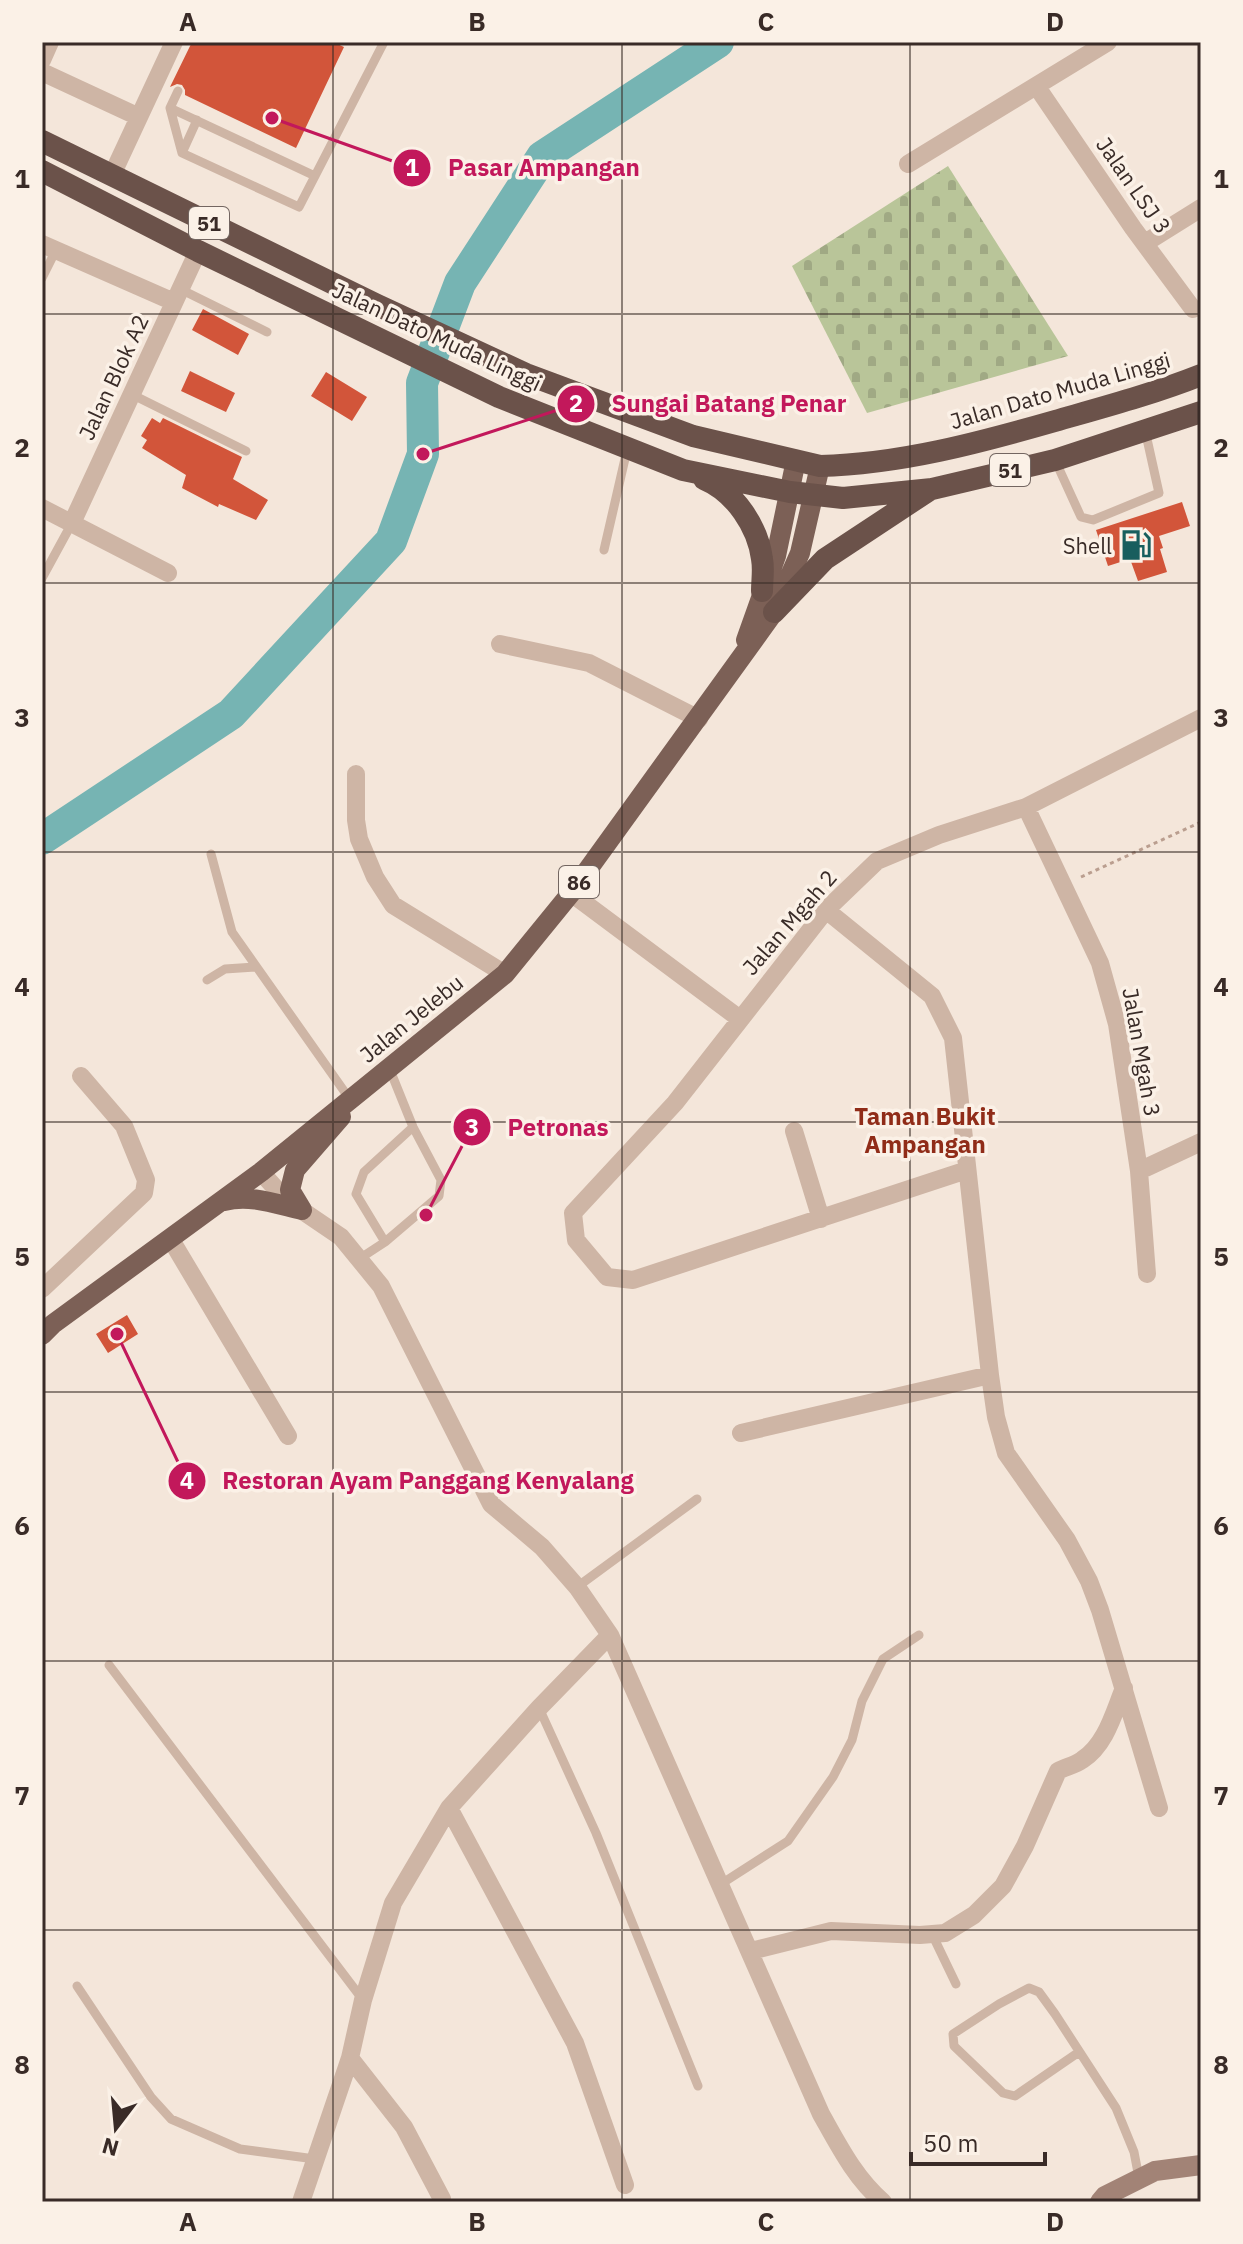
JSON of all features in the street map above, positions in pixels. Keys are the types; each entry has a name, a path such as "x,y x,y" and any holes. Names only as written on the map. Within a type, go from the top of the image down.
{"highway":[{"name":"Jalan Dato Muda Linggi","path":"42,141 377,305 526,374 693,436 820,466 954,449 1164,390 1201,375"},
{"name":"Jalan Dato Muda Linggi","path":"42,171 198,251 499,397 683,470 813,496 843,498 932,489 1055,460 1201,412"},
{"path":"683,470 712,482 736,503 754,529 762,559 762,591"},
{"path":"774,612 825,559 932,489"}],"main road":[{"name":"Jalan Jelebu","path":"736,666 776,556 796,460"},
{"name":"Jalan Jelebu","path":"46,1324 261,1172 505,974 571,893 774,612 800,553 820,466"},
{"path":"302,1210 290,1190 295,1170 371,1080"},
{"path":"218,1202 236,1198 260,1200 302,1210"},
{"path":"1100,2202 1105,2196 1155,2171 1201,2165"}],"street":[{"path":"42,60 50,42"},
{"path":"112,175 174,42"},
{"path":"908,164 1108,42"},
{"path":"42,72 139,117"},
{"name":"Jalan LSJ 3","path":"1037,87 1193,309"},
{"path":"1145,243 1201,208"},
{"path":"49,247 177,296"},
{"name":"Jalan Blok A2","path":"72,523 198,251"},
{"path":"42,508 168,573"},
{"path":"500,644 589,663 699,719"},
{"name":"Jalan Mgah 2","path":"821,1219 633,1280 607,1277 576,1240 573,1213 675,1103 826,910 877,861 939,835 1026,807 1201,718"},
{"path":"356,774 359,839 375,877 393,905 505,974"},
{"name":"Jalan Mgah 3","path":"1026,807 1100,963 1117,1024 1139,1171 1147,1274"},
{"path":"571,893 740,1019"},
{"path":"826,910 932,996 953,1038 996,1417 1006,1453 1067,1540 1089,1581 1159,1808"},
{"path":"42,1289 144,1193 146,1180 124,1126 81,1076"},
{"path":"794,1131 821,1219 967,1170"},
{"path":"1139,1171 1201,1142"},
{"path":"261,1172 285,1199 341,1237 381,1286 491,1504 542,1547 577,1587 610,1635 821,2114 847,2160 869,2191 883,2202"},
{"path":"170,1238 288,1436"},
{"path":"741,1433 990,1375"},
{"path":"301,2202 350,2058 363,2000 393,1903 449,1808 610,1635"},
{"path":"751,1951 831,1931 945,1933 974,1915 1003,1886 1025,1846 1058,1771 1083,1760 1095,1747 1109,1727 1124,1688"},
{"path":"449,1808 575,2043 625,2185"},
{"path":"350,2058 404,2127 442,2199"}],"lane":[{"path":"182,153 299,207 384,42"},
{"path":"178,91 170,108 182,153"},
{"path":"170,108 315,176"},
{"path":"182,153 197,120"},
{"path":"42,278 49,247"},
{"path":"177,296 267,332"},
{"path":"131,394 246,451"},
{"path":"1055,460 1081,517 1093,520 1159,493 1145,430"},
{"path":"604,550 628,447"},
{"path":"42,578 72,523"},
{"path":"211,854 232,932 349,1098"},
{"path":"207,980 225,969 255,967"},
{"path":"359,1259 385,1242 439,1196 441,1180 413,1127 388,1067"},
{"path":"385,1242 356,1194 364,1172 413,1127"},
{"path":"577,1587 697,1499"},
{"path":"721,1884 788,1841 833,1777 852,1740 862,1701 883,1659 919,1635"},
{"path":"109,1665 363,2000"},
{"path":"539,1708 596,1833 698,2086"},
{"path":"932,1934 956,1984"},
{"path":"77,1986 151,2097 171,2119 240,2149 315,2159"},
{"path":"1079,2052 1015,2096 1003,2093 954,2046 953,2034 1029,1988 1039,1992 1079,2052 1116,2108 1134,2152 1139,2178"}],"path":[{"path":"1062,885 1201,822"}],"green space":[{"path":"948,166 1068,356 867,413 792,266"}],"building":[{"path":"192,42 333,42 344,47 296,148 185,95 182,85 170,87"},
{"path":"203,309 249,334 238,355 192,330"},
{"path":"190,371 235,393 226,412 181,391"},
{"path":"326,372 367,397 352,421 311,396"},
{"path":"152,418 160,423 163,418 242,457 233,479 268,500 256,520 219,504 218,507 182,488 186,475 142,448 147,440 141,436"},
{"path":"1182,502 1190,526 1159,536 1167,572 1138,581 1130,559 1108,566 1096,530"},
{"path":"127,1315 138,1334 108,1353 96,1334"}],"waterway":[{"path":"42,839 231,714 391,541 423,454 422,383 460,283 542,157 718,42"}],"place":[{"name":"Pasar Ampangan","path":"272,118"},
{"name":"Sungai Batang Penar","path":"423,454"},
{"name":"Shell","path":"1136,545"},
{"name":"Petronas","path":"426,1215"},
{"name":"Restoran Ayam Panggang Kenyalang","path":"117,1334"}],"district":[{"name":"Taman Bukit Ampangan","path":"925,1130"}]}
